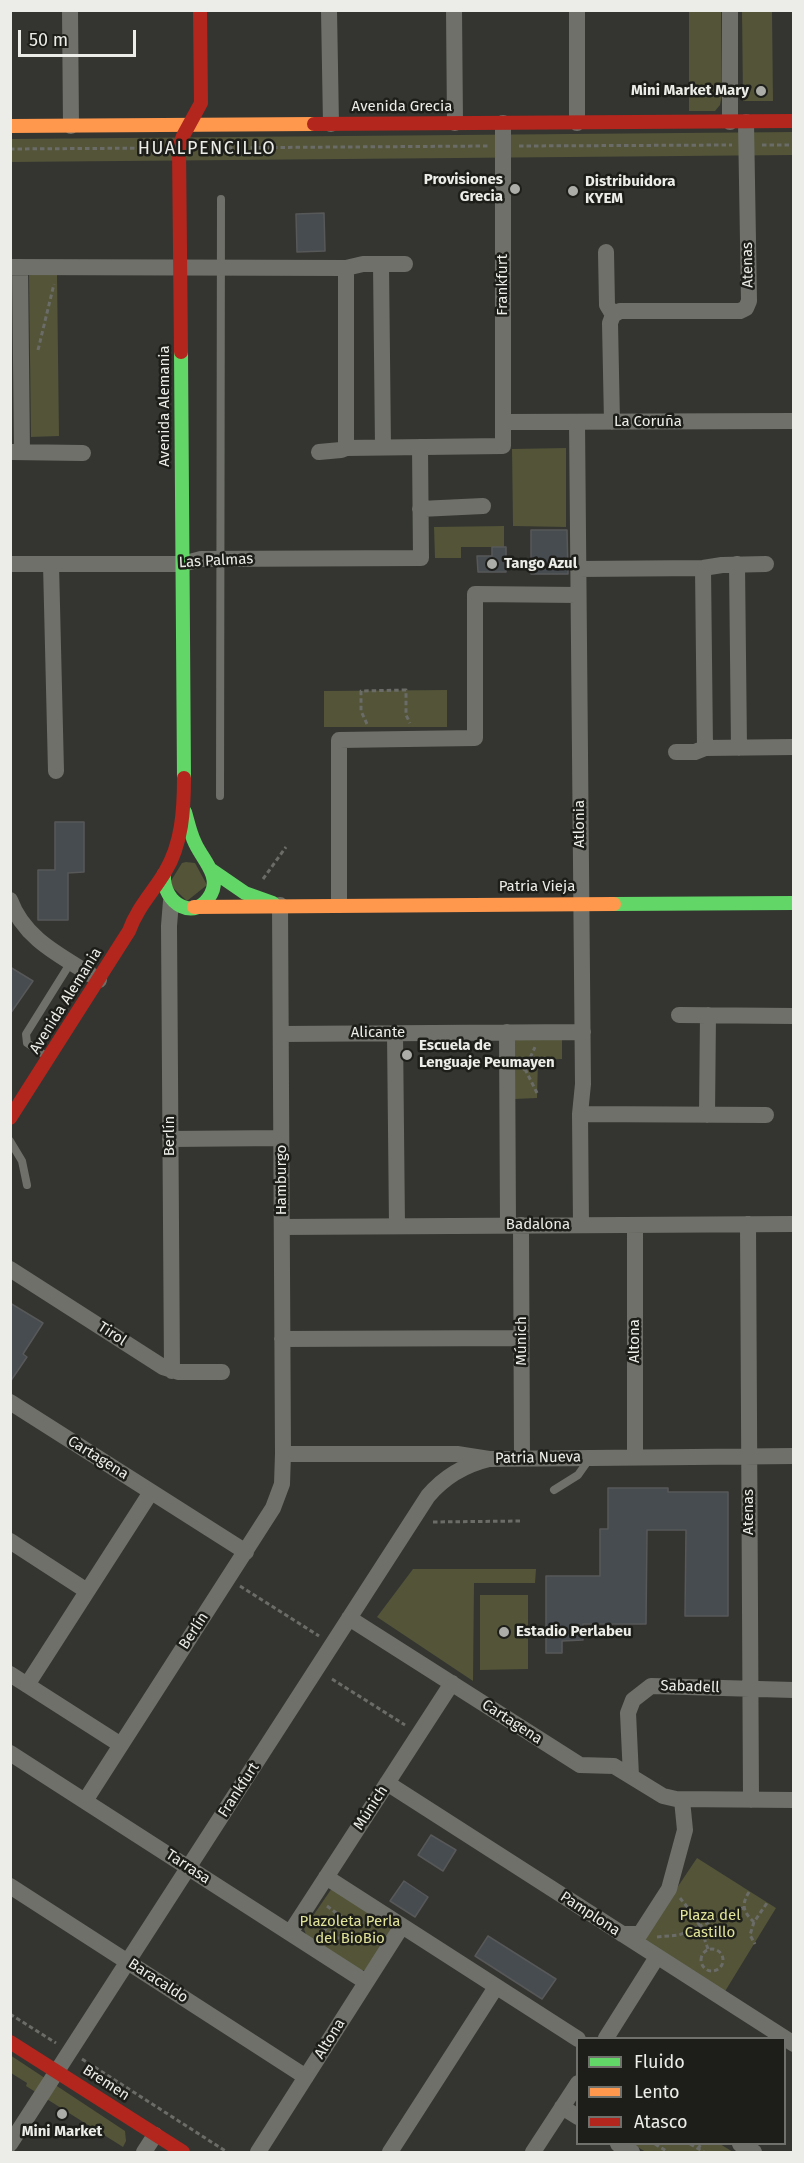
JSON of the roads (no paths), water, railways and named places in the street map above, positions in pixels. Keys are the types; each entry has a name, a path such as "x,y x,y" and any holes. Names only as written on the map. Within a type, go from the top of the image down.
{"street":[{"path":"70,10 71,126"},
{"name":"Avenida Alemania","path":"10,1118 99,980 129,931 138,909 166,869 177,842 184,808 179,148 182,137 201,104 200,10"},
{"path":"329,10 331,124"},
{"path":"454,10 455,123"},
{"path":"577,10 577,123"},
{"name":"Atenas","path":"613,315 620,311 740,311 746,308 749,301 746,145 738,122 730,10"},
{"name":"Avenida Grecia","path":"10,126 794,121"},
{"name":"Frankfurt","path":"420,447 503,446 503,123"},
{"path":"606,252 607,305 613,315 610,323 612,422"},
{"path":"83,453 16,452 15,267 221,269 346,268 363,264 405,264"},
{"path":"381,264 383,447"},
{"path":"346,268 346,448"},
{"name":"La Coruña","path":"503,422 794,421"},
{"name":"Atlonia","path":"578,422 583,1032 583,1084 580,1113 581,1225"},
{"path":"319,452 346,448 420,447 420,509 483,506"},
{"name":"Las Palmas","path":"10,564 182,564 201,559 421,558 420,509"},
{"path":"51,564 56,771"},
{"path":"579,569 703,568 737,564 766,564"},
{"path":"737,564 738,748"},
{"path":"703,568 705,748"},
{"path":"339,905 339,740 475,738 475,594 579,595"},
{"path":"676,752 694,752 705,748 794,747"},
{"name":"Avenida Alemania","path":"184,808 194,840 214,882 207,900 194,907"},
{"path":"194,907 184,908 171,902 163,889 166,869 179,858 190,856 208,866"},
{"name":"Patria Vieja","path":"208,866 244,892 280,905"},
{"path":"10,900 28,932 99,980"},
{"name":"Avenida Alemania","path":"129,931 171,902"},
{"name":"Berlín","path":"171,902 169,926 172,1371"},
{"name":"Patria Vieja","path":"194,907 794,903"},
{"name":"Hamburgo","path":"280,905 283,1454"},
{"path":"679,1015 794,1016"},
{"path":"707,1114 708,1015"},
{"name":"Múnich","path":"507,1032 522,1338 522,1458"},
{"name":"Alicante","path":"281,1034 583,1032"},
{"path":"395,1033 397,1226"},
{"path":"580,1113 766,1115"},
{"path":"170,1139 281,1138"},
{"name":"Altona","path":"634,1224 635,1457"},
{"name":"Atenas","path":"748,1224 751,1800"},
{"name":"Badalona","path":"282,1227 794,1224"},
{"name":"Tirol","path":"10,1269 163,1367 187,1373 222,1372"},
{"path":"282,1339 522,1338"},
{"name":"Cartagena","path":"10,1402 246,1551"},
{"name":"Berlín","path":"85,1801 246,1551 279,1494 283,1454"},
{"name":"Patria Nueva","path":"283,1454 457,1454 489,1459 794,1456"},
{"name":"Frankfurt","path":"10,2144 418,1510 435,1488 450,1474 462,1467 489,1459"},
{"path":"27,1685 152,1492"},
{"path":"10,1541 87,1591"},
{"name":"Cartagena","path":"349,1618 580,1765 614,1766 663,1796 682,1800 794,1800"},
{"path":"10,1674 121,1745"},
{"name":"Múnich","path":"290,1933 452,1683"},
{"name":"Sabadell","path":"631,1776 628,1713 633,1700 651,1686 794,1690"},
{"name":"Tarrasa","path":"10,1753 366,1982"},
{"name":"Pamplona","path":"387,1784 783,2037"},
{"path":"622,1934 640,1934 669,1889 685,1830 682,1800"},
{"path":"326,1877 576,2038"},
{"name":"Baracaldo","path":"10,1886 306,2077"},
{"name":"Altona","path":"258,2152 402,1926"},
{"path":"607,2037 657,1956"},
{"path":"390,2152 496,1987"},
{"name":"Bremen","path":"10,2042 183,2152"},
{"path":"533,2152 576,2086"},
{"path":"562,2107 576,2116"},
{"path":"144,2152 155,2135"}],"lane":[{"path":"220,796 221,199"},
{"path":"49,1058 27,1043 26,1034 71,962"},
{"path":"10,1142 18,1151 22,1161 27,1185"},
{"path":"554,1490 578,1474 591,1457"}],"place":[{"name":"Mini Market Mary","path":"761,91"},
{"name":"Provisiones Grecia","path":"515,189"},
{"name":"Distribuidora KYEM","path":"573,191"},
{"name":"Tango Azul","path":"492,564"},
{"name":"Escuela de Lenguaje Peumayen","path":"407,1055"},
{"name":"Estadio Perlabeu","path":"504,1632"},
{"name":"Mini Market","path":"62,2114"}],"district":[{"name":"HUALPENCILLO","path":"207,149"}],"park label":[{"name":"Plaza del Castillo","path":"710,1924"},
{"name":"Plazoleta Perla del BioBio","path":"350,1930"}]}
